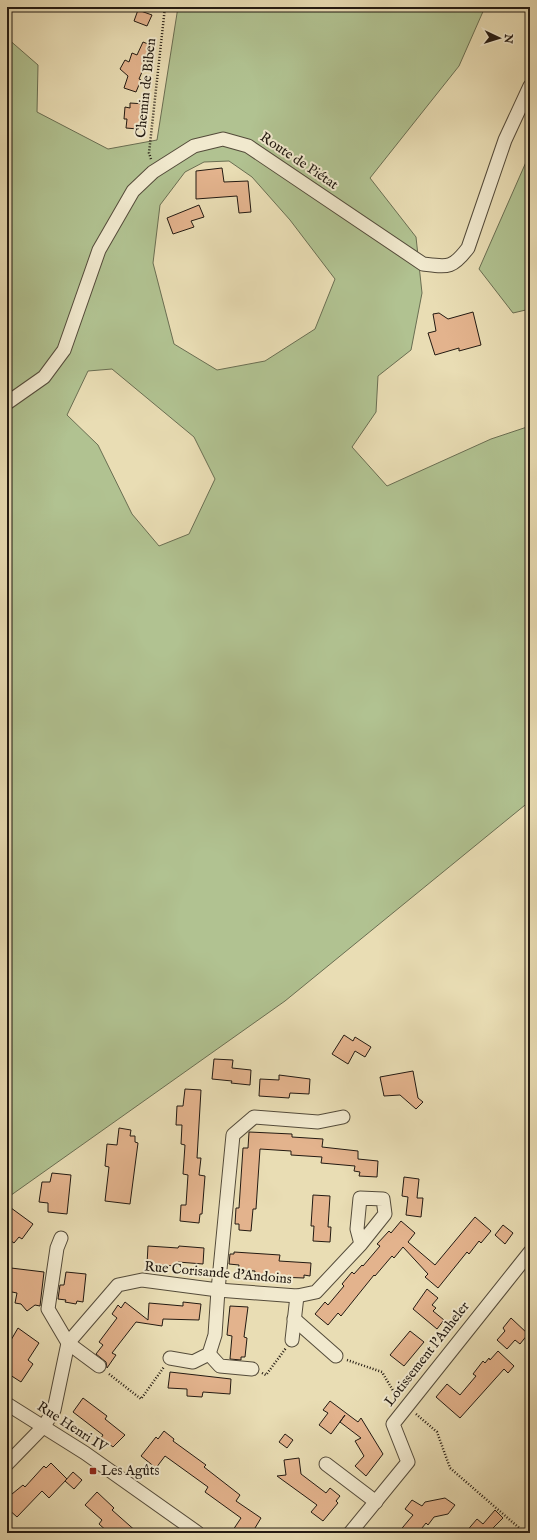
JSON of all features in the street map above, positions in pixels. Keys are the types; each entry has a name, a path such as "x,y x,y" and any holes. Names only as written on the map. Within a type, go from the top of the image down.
{"street":[{"name":"Route de Piétat","path":"7,403 44,377 64,350 99,250 133,192 154,172 194,146 223,139 248,146 423,264 446,267 458,262 468,248 505,140 530,86"},
{"path":"170,1358 193,1362 209,1354 215,1335 233,1135 254,1117 318,1122 343,1117"},
{"path":"61,1238 57,1248 48,1309 68,1343 99,1366"},
{"name":"Rue Corisande d'Andoins","path":"7,1464 44,1426 54,1410 68,1343 118,1285 142,1280 218,1290 297,1296 316,1292 361,1244"},
{"name":"Lotissement l'Anheler","path":"350,1533 408,1462 393,1424 530,1252"},
{"path":"292,1340 297,1296"},
{"path":"294,1319 336,1356"},
{"path":"209,1354 220,1366 252,1369"},
{"name":"Rue Henri IV","path":"7,1404 44,1426 198,1533"},
{"path":"326,1464 376,1502"}],"path":[{"name":"Chemin de Biben","path":"154,172 150,153 165,7"},
{"path":"252,1369 266,1375 292,1340"},
{"path":"99,1366 141,1399 170,1358"},
{"path":"450,1468 525,1533"}],"green space":[{"path":"178,7 485,7 459,66 370,178 416,237 422,293 411,350 378,376 376,412 352,447 387,486 491,439 530,426 530,801 285,1001 7,1198 7,38 38,65 37,112 108,149 157,140","holes":["229,161 252,177 290,220 335,279 315,329 265,361 217,370 174,344 153,263 160,205 185,172 204,162","112,369 194,437 215,479 189,534 159,546 132,514 98,445 67,415 88,371"]},
{"path":"530,153 530,309 513,313 479,269"}],"building":[{"path":"138,10 152,15 147,26 134,21"},
{"path":"143,42 153,46 139,79 141,80 136,92 124,88 128,76 120,69 125,60 129,62 132,53 137,55"},
{"path":"130,103 145,104 142,127 138,127 138,129 126,128 127,119 124,119 125,107 130,108"},
{"path":"222,168 224,182 248,181 251,212 239,213 237,196 196,199 196,171"},
{"path":"199,205 204,217 191,221 194,227 173,234 167,218"},
{"path":"473,312 481,345 459,351 459,348 435,355 428,333 436,331 433,314 439,313 448,319"},
{"path":"344,1035 353,1041 355,1037 371,1047 365,1057 355,1051 348,1064 332,1054"},
{"path":"214,1059 233,1060 232,1068 251,1070 250,1085 212,1079"},
{"path":"413,1071 418,1098 423,1102 416,1109 400,1095 384,1096 380,1077"},
{"path":"279,1075 310,1079 309,1094 290,1093 289,1098 259,1096 260,1079 279,1080"},
{"path":"185,1089 201,1090 197,1158 201,1158 199,1175 205,1176 202,1214 200,1214 199,1223 180,1221 181,1205 186,1205 188,1175 183,1174 185,1145 181,1144 182,1125 176,1125 177,1106 183,1106"},
{"path":"119,1128 131,1130 130,1136 135,1136 135,1142 138,1143 130,1204 105,1201 109,1167 105,1166 107,1144 117,1145"},
{"path":"249,1132 292,1134 292,1137 323,1139 322,1147 358,1151 358,1159 378,1161 377,1177 359,1176 360,1172 354,1171 355,1166 321,1163 322,1157 291,1155 291,1151 260,1149 256,1209 253,1209 251,1231 239,1230 239,1224 235,1224 236,1208 239,1208 243,1148 248,1148"},
{"path":"52,1173 71,1175 67,1214 48,1212 48,1203 39,1202 42,1182 50,1182"},
{"path":"404,1177 419,1179 417,1198 423,1198 421,1217 406,1215 408,1197 402,1196"},
{"path":"313,1195 330,1196 328,1227 331,1227 330,1242 313,1241 314,1226 311,1226"},
{"path":"7,1205 33,1224 22,1239 19,1237 14,1243 7,1238"},
{"path":"475,1217 491,1231 481,1243 479,1241 469,1254 467,1252 438,1288 425,1277 428,1274 403,1247 394,1258 392,1256 375,1276 374,1275 341,1316 338,1313 328,1325 315,1314 325,1302 328,1305 344,1286 342,1284 352,1272 354,1274 362,1265 363,1266 380,1246 377,1244 389,1231 391,1233 401,1221 415,1233 408,1242 435,1265"},
{"path":"503,1225 513,1233 505,1244 495,1235"},
{"path":"148,1246 204,1248 203,1264 178,1262 177,1266 147,1264"},
{"path":"234,1252 280,1255 279,1261 311,1263 310,1276 304,1275 304,1278 254,1276 255,1271 238,1270 239,1265 229,1264 230,1254 234,1254"},
{"path":"11,1268 44,1272 40,1306 35,1305 27,1311 21,1304 15,1303 17,1293 7,1291 7,1274 10,1275"},
{"path":"66,1272 86,1274 83,1302 77,1301 76,1304 58,1299 60,1285 64,1285"},
{"path":"427,1289 438,1298 432,1305 436,1308 433,1311 444,1320 437,1329 413,1309"},
{"path":"125,1302 148,1320 149,1303 183,1306 183,1302 201,1304 199,1320 163,1319 162,1326 136,1322 112,1353 116,1355 107,1368 106,1362 96,1354 103,1345 99,1342 117,1318 112,1314 118,1305 121,1308"},
{"path":"230,1306 248,1307 244,1337 247,1338 245,1357 241,1357 241,1360 230,1359 232,1336 227,1335"},
{"path":"511,1318 528,1334 520,1344 515,1340 507,1349 497,1340 505,1331 503,1328"},
{"path":"18,1328 39,1343 28,1360 33,1364 21,1382 7,1373 7,1347"},
{"path":"410,1331 424,1342 404,1366 390,1355"},
{"path":"498,1351 514,1366 508,1373 504,1369 460,1418 436,1397 447,1384 460,1395 476,1376 473,1374 483,1361 485,1363 489,1358 490,1360"},
{"path":"170,1372 231,1379 230,1394 203,1392 202,1397 187,1396 187,1389 168,1388"},
{"path":"83,1398 107,1416 105,1419 125,1435 113,1447 101,1438 103,1435 73,1412"},
{"path":"330,1401 358,1422 361,1418 383,1454 366,1476 355,1466 364,1456 355,1441 361,1438 340,1422 345,1415 331,1434 319,1425 328,1413 323,1410"},
{"path":"164,1431 174,1439 173,1441 206,1465 204,1467 240,1495 236,1501 261,1518 252,1533 231,1533 241,1518 205,1492 208,1487 165,1456 156,1468 141,1456 156,1437 158,1439"},
{"path":"285,1434 293,1440 287,1448 279,1442"},
{"path":"299,1458 301,1474 326,1493 330,1488 340,1496 336,1501 338,1503 323,1521 311,1512 317,1505 277,1476 286,1475 284,1460"},
{"path":"51,1463 67,1479 49,1498 42,1491 17,1517 7,1508 7,1489 12,1494 23,1485 25,1487 44,1466 46,1468"},
{"path":"73,1472 82,1480 74,1489 65,1481"},
{"path":"97,1492 114,1508 112,1510 138,1533 109,1533 99,1524 102,1520 85,1505"},
{"path":"445,1498 455,1505 448,1514 434,1517 428,1525 426,1523 418,1533 398,1533 413,1515 405,1509 412,1500 422,1506 425,1502"},
{"path":"495,1510 503,1518 490,1531 493,1533 465,1533 477,1519 483,1524"}],"place":[{"name":"Les Agûts","path":"93,1471"}]}
